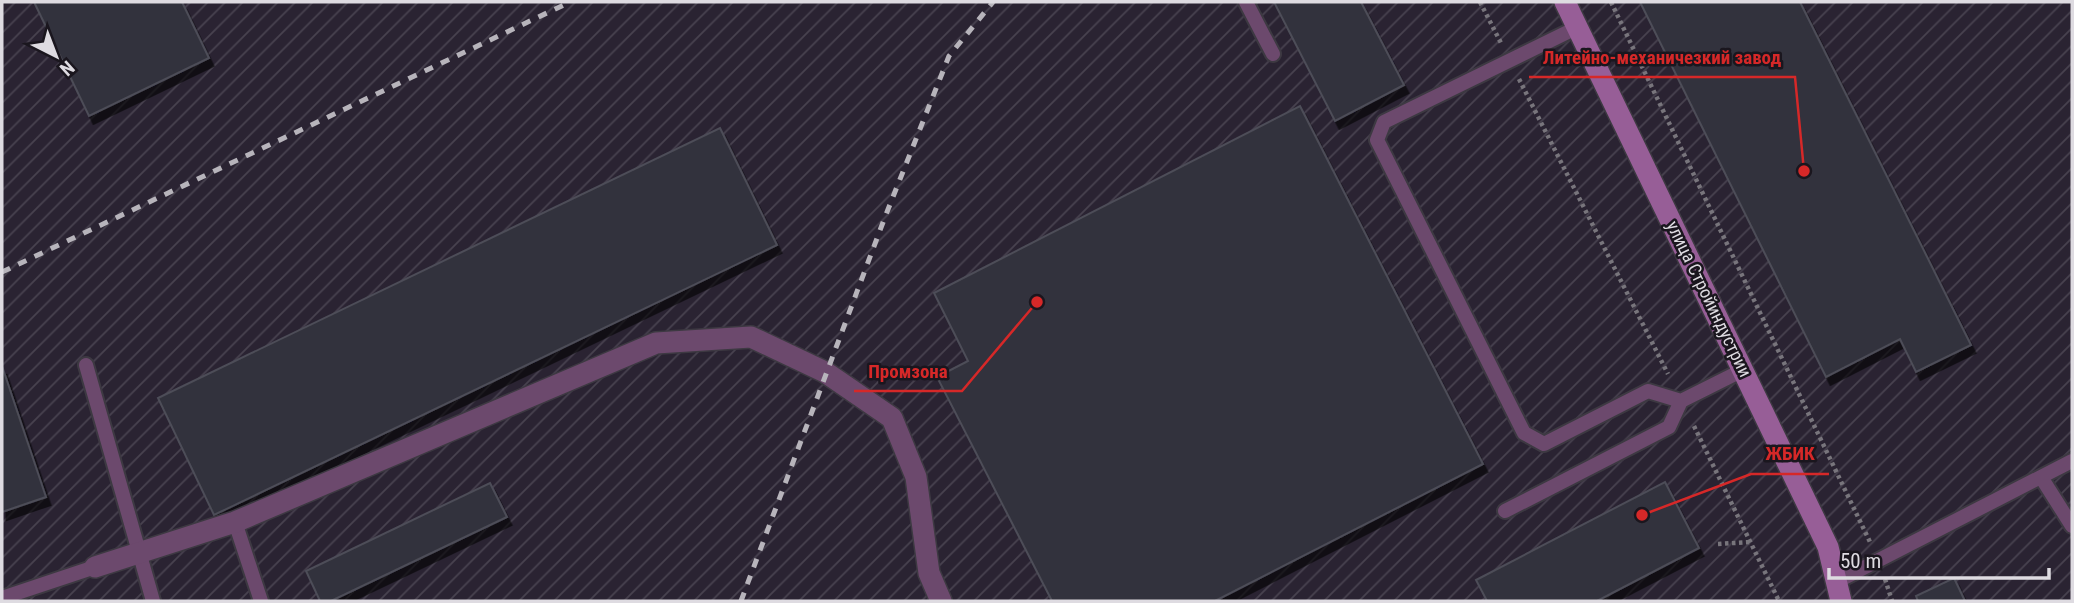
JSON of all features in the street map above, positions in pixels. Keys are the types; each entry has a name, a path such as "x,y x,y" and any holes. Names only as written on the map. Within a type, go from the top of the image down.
{"street":[{"name":"улица Стройиндустрии","path":"1565,2 1828,547 1838,592"},
{"path":"94,566 236,522 656,343 751,337 825,372 892,418 916,477 929,573 942,601"}],"lane":[{"path":"1246,2 1273,54"},
{"path":"1578,27 1384,122 1377,140 1524,433 1544,444 1648,391 1682,401"},
{"path":"86,365 153,601"},
{"path":"1505,511 1669,427 1682,401 1743,370"},
{"path":"1838,592 1879,560 2072,461"},
{"path":"2041,477 2072,526"},
{"path":"236,522 261,601"},
{"path":"2,598 94,566"}],"path":[{"path":"1480,2 1682,401 1779,601"},
{"path":"1611,2 1879,560 1892,601"},
{"path":"1718,544 1750,541"}],"shaded area":[{"path":"2,2 2072,2 2072,601 2,601"}],"building":[{"path":"34,2 182,2 209,58 89,116"},
{"path":"1274,2 1361,2 1404,85 1335,121"},
{"path":"1640,2 1800,2 1971,345 1916,372 1900,339 1826,377"},
{"path":"1300,106 1483,464 1215,601 1052,601 937,377 968,361 934,293"},
{"path":"720,128 777,245 214,515 158,398"},
{"path":"2,366 46,497 2,512"},
{"path":"1665,482 1699,548 1597,601 1487,601 1476,580"},
{"path":"490,483 507,517 331,601 320,601 306,571"},
{"path":"1954,578 1965,601 1918,601 1916,596"}],"railway":[{"path":"2,272 570,2"},
{"path":"741,601 885,217 949,56 993,2"}],"place":[{"name":"Литейно-механичезкий завод","path":"1804,171"},
{"name":"Промзона","path":"1037,302"},
{"name":"ЖБИК","path":"1642,515"}]}
